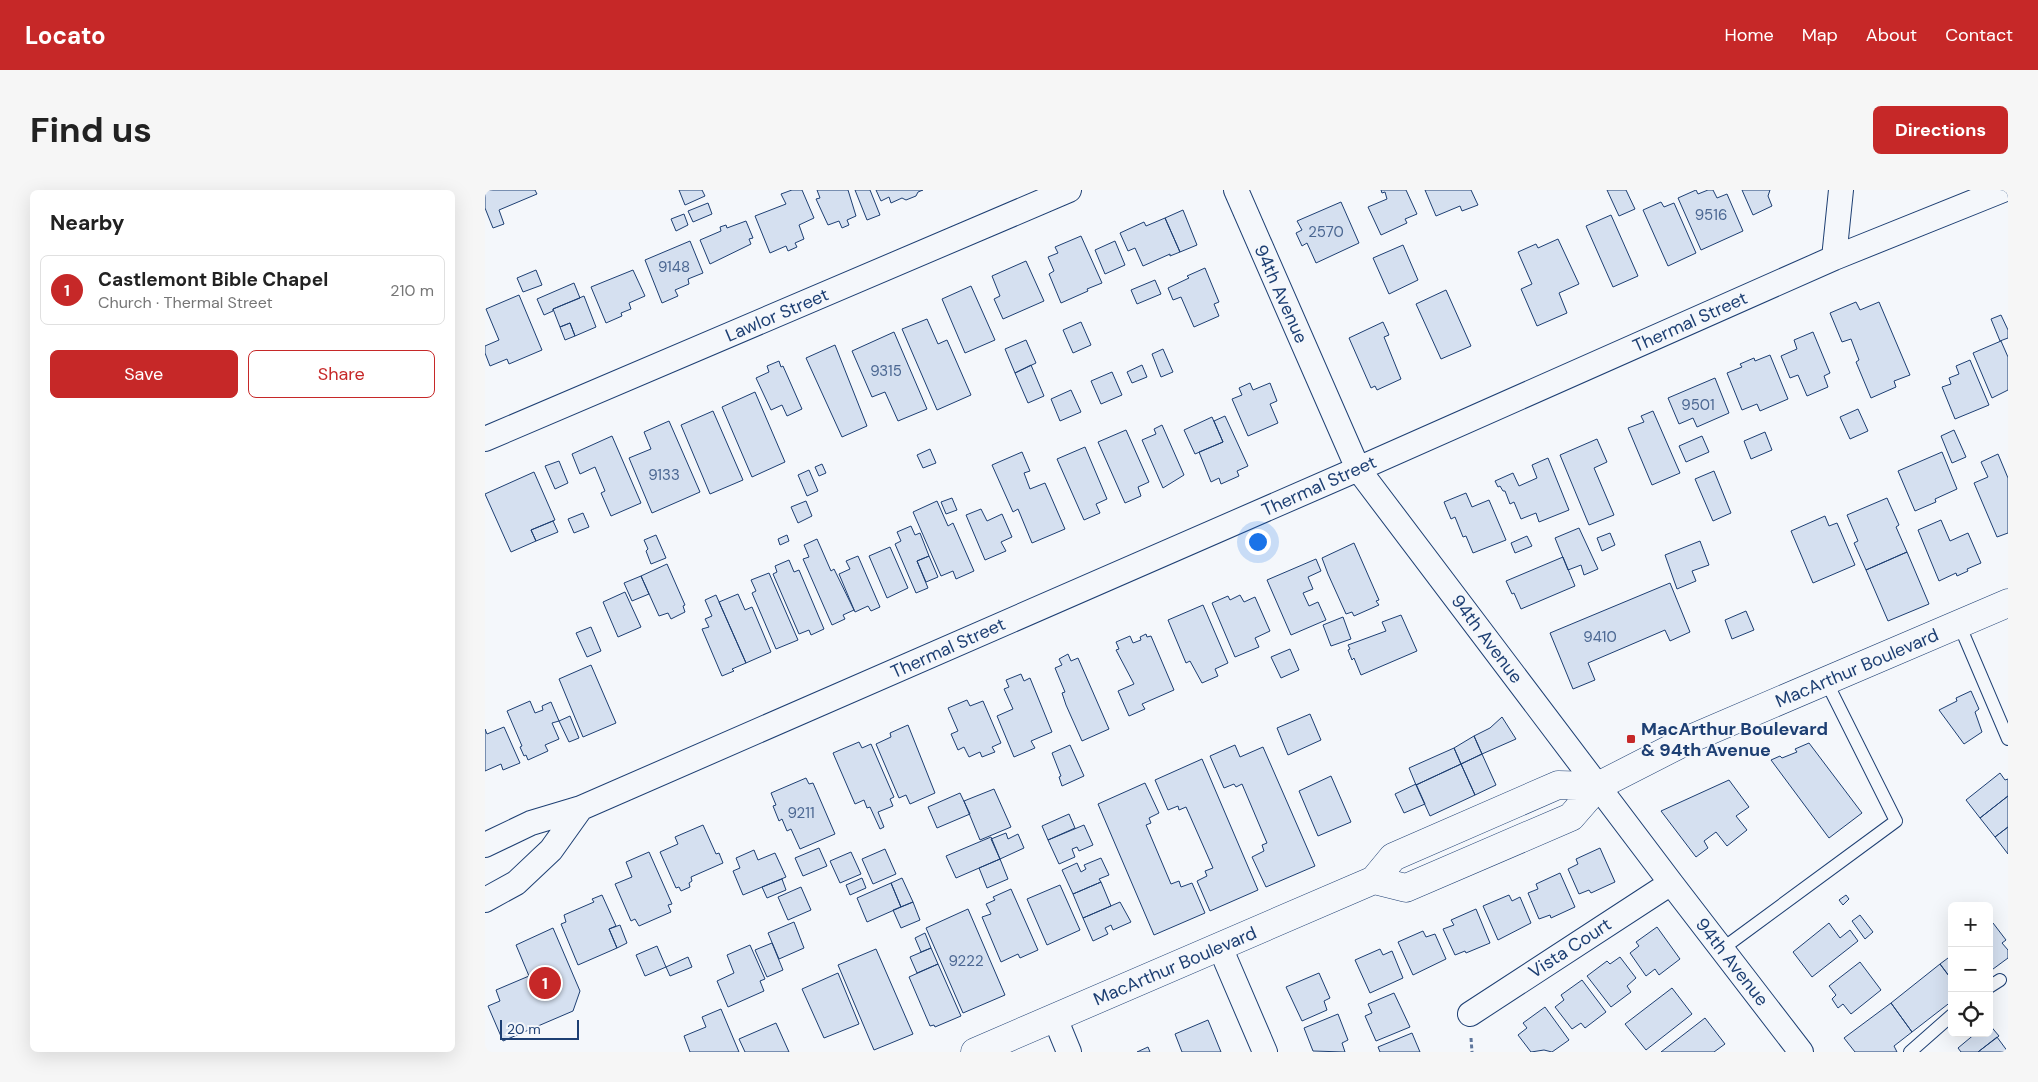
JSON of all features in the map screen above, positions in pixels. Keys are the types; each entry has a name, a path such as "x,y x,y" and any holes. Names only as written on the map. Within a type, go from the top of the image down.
{"main road":[{"name":"MacArthur Boulevard","path":"975,1052 1374,880 1393,858 1558,786 1598,786 1700,734 2008,603"}],"street":[{"name":"Lawlor Street","path":"485,439 1069,190"},
{"name":"94th Avenue","path":"1235,190 1358,469 1801,1052"},
{"path":"1834,258 1841,190"},
{"name":"Thermal Street","path":"485,845 531,823 581,808 1358,469 1834,258 2003,190"},
{"path":"485,899 516,883 551,850 581,808"},
{"name":"Vista Court","path":"1469,1014 1671,883"},
{"path":"1220,947 1265,1052"},
{"path":"1055,1018 1069,1052"}],"lane":[{"path":"1959,624 2008,739"},
{"path":"1722,949 1896,821 1826,681"},
{"path":"1910,1052 1948,1019"}],"building":[{"path":"490,190 535,190 537,194 499,210 504,224 493,228 485,208 485,192"},
{"path":"679,190 702,190 705,196 685,205"},
{"path":"792,190 802,190 814,218 799,225 804,239 795,243 797,247 788,251 786,246 770,253 755,216 786,204 781,194"},
{"path":"817,190 848,190 856,216 847,220 849,225 842,228 839,221 828,225 816,199 820,198"},
{"path":"855,190 870,190 880,215 867,220"},
{"path":"876,190 923,190 918,192 916,196 906,200 902,198 891,203 889,197 881,201"},
{"path":"1381,190 1406,190 1417,214 1405,219 1407,223 1381,235 1368,207 1387,199 1385,192 1382,193"},
{"path":"1425,190 1471,190 1478,205 1462,211 1460,206 1436,216"},
{"path":"1607,190 1626,190 1635,209 1619,216"},
{"path":"1696,190 1698,194 1713,190 1717,198 1727,194 1743,231 1701,250 1678,198"},
{"path":"1742,190 1770,190 1768,196 1772,206 1753,215"},
{"path":"1341,202 1359,243 1316,263 1307,243 1302,246 1296,233 1302,230 1297,221"},
{"path":"1661,202 1664,207 1674,203 1696,253 1668,266 1643,210"},
{"path":"708,203 712,214 693,222 688,211"},
{"path":"1183,210 1197,245 1180,252 1165,218"},
{"path":"684,214 688,225 676,231 671,219"},
{"path":"1611,215 1638,276 1613,287 1586,226"},
{"path":"1165,218 1180,252 1170,256 1170,254 1143,266 1135,248 1128,251 1120,233 1144,222 1146,226"},
{"path":"746,221 753,238 749,239 751,244 710,264 700,240 721,231 720,227 726,225 727,228"},
{"path":"1081,236 1102,283 1061,303 1049,274 1054,271 1048,257 1058,253 1055,247"},
{"path":"1558,239 1579,284 1559,293 1567,313 1537,326 1521,289 1532,284 1518,252 1536,244 1538,248"},
{"path":"690,241 703,273 688,279 689,284 675,290 678,296 662,303 645,260"},
{"path":"1115,241 1125,265 1105,274 1095,250"},
{"path":"1403,245 1418,280 1389,294 1373,258"},
{"path":"1026,261 1044,301 1003,319 994,299 1000,296 992,276"},
{"path":"1205,268 1219,302 1214,304 1219,316 1194,327 1181,297 1173,300 1168,288 1189,278 1187,276"},
{"path":"536,270 542,285 523,292 517,278"},
{"path":"633,270 645,296 629,303 631,309 621,313 622,316 606,323 591,287"},
{"path":"1155,280 1161,294 1137,304 1131,290"},
{"path":"574,283 580,298 553,309 553,311 544,315 537,299"},
{"path":"971,286 995,340 965,353 942,299"},
{"path":"1446,290 1471,346 1441,359 1416,304"},
{"path":"519,295 542,350 509,364 507,359 490,366 485,353 485,346 499,340 486,309"},
{"path":"584,296 596,327 575,336 570,323 560,327 553,309"},
{"path":"1856,302 1860,310 1879,302 1910,375 1894,381 1896,387 1871,398 1856,362 1859,360 1851,339 1842,342 1830,313"},
{"path":"2001,315 2008,330 2008,338 2000,341 1991,319"},
{"path":"927,319 938,344 947,340 971,395 937,410 902,329"},
{"path":"1081,322 1091,345 1073,353 1063,330"},
{"path":"1383,322 1389,335 1384,337 1401,379 1377,390 1375,386 1371,388 1349,338"},
{"path":"570,323 575,336 565,340 560,327"},
{"path":"894,332 927,409 898,421 885,392 872,397 852,351"},
{"path":"1813,332 1830,373 1824,376 1828,387 1807,396 1798,375 1790,378 1781,356 1797,349 1794,340"},
{"path":"1026,340 1036,363 1015,373 1005,349"},
{"path":"2001,341 2008,357 2008,390 1992,398 1973,353"},
{"path":"835,345 867,426 842,437 806,358"},
{"path":"1163,349 1173,372 1161,377 1152,354"},
{"path":"1770,355 1788,399 1760,411 1757,404 1742,410 1727,373 1742,367 1740,364 1754,358 1755,361"},
{"path":"1970,360 1989,405 1955,419 1942,387 1951,384 1949,378 1959,374 1956,366"},
{"path":"779,361 802,409 787,416 782,405 771,410 756,378 769,372 767,366"},
{"path":"1031,365 1044,396 1028,403 1015,373"},
{"path":"1142,365 1147,377 1132,383 1127,372"},
{"path":"1112,372 1122,395 1101,404 1091,381"},
{"path":"1715,378 1729,413 1697,427 1693,418 1679,424 1668,398"},
{"path":"1250,383 1253,390 1270,383 1277,401 1270,404 1278,423 1248,436 1232,399 1242,395 1239,388"},
{"path":"1071,390 1081,412 1060,421 1051,399"},
{"path":"755,392 785,462 752,477 722,407"},
{"path":"1858,409 1868,431 1850,439 1840,417"},
{"path":"713,411 743,480 710,494 681,425"},
{"path":"1653,411 1680,473 1652,485 1628,428 1644,422 1641,416"},
{"path":"1225,416 1248,466 1237,471 1239,476 1221,484 1219,478 1211,482 1199,452 1223,442 1214,421"},
{"path":"1212,417 1223,442 1195,454 1184,430"},
{"path":"669,421 700,492 652,513 629,458 651,449 644,432"},
{"path":"1162,425 1184,475 1163,488 1142,440 1156,434 1154,429"},
{"path":"1126,430 1149,482 1138,487 1141,496 1125,503 1098,442"},
{"path":"1954,430 1966,457 1952,463 1941,436"},
{"path":"1765,432 1772,450 1751,459 1744,441"},
{"path":"612,436 641,503 611,516 601,493 605,491 595,467 580,474 572,454"},
{"path":"1702,436 1709,452 1686,462 1679,446"},
{"path":"1597,439 1607,462 1594,468 1614,515 1589,525 1560,455"},
{"path":"1085,447 1107,499 1096,504 1100,513 1084,520 1057,459"},
{"path":"930,449 936,463 923,468 917,455"},
{"path":"1022,452 1030,471 1024,473 1030,489 1045,483 1065,529 1032,543 1018,509 1013,512 992,465"},
{"path":"1942,452 1957,489 1935,499 1936,502 1915,511 1898,471"},
{"path":"1998,454 2008,478 2008,533 1997,537 1974,483 1988,477 1981,462"},
{"path":"1548,458 1569,510 1539,522 1536,513 1521,519 1514,502 1510,504 1505,491 1500,486 1498,487 1495,481 1513,473 1519,486 1537,478 1532,465"},
{"path":"559,461 568,483 555,489 545,466"},
{"path":"822,464 826,473 819,476 815,467"},
{"path":"809,470 818,491 807,496 798,475"},
{"path":"1714,471 1731,513 1713,521 1695,479"},
{"path":"534,472 555,520 531,530 536,541 511,552 485,494"},
{"path":"1466,493 1472,507 1489,500 1506,540 1473,553 1466,536 1463,537 1455,517 1451,519 1444,502"},
{"path":"952,498 957,510 946,514 941,502"},
{"path":"1887,498 1899,525 1896,527 1907,552 1866,570 1854,543 1858,541 1847,515"},
{"path":"806,501 812,516 798,523 791,507"},
{"path":"937,501 948,526 953,523 974,571 956,579 953,571 941,576 913,512"},
{"path":"981,509 987,521 1002,514 1012,537 1001,542 1006,551 985,560 966,515"},
{"path":"583,513 589,527 574,533 568,519"},
{"path":"1825,516 1829,526 1837,523 1855,565 1813,583 1791,531"},
{"path":"1941,520 1950,541 1968,533 1981,563 1957,576 1956,573 1939,581 1918,530"},
{"path":"553,521 558,532 536,541 531,530"},
{"path":"911,526 915,535 920,533 929,556 917,561 928,588 916,593 895,544 901,541 897,532"},
{"path":"1579,528 1598,569 1584,575 1581,565 1568,570 1555,538"},
{"path":"1610,533 1615,545 1602,551 1597,538"},
{"path":"656,535 666,558 651,564 644,540"},
{"path":"787,535 789,541 780,545 778,539"},
{"path":"1527,536 1532,546 1515,553 1511,543"},
{"path":"817,539 831,571 834,569 854,610 843,615 845,619 832,625 803,559 809,557 804,545"},
{"path":"1700,541 1709,565 1692,571 1696,581 1677,589 1665,555"},
{"path":"1354,543 1379,600 1376,601 1379,605 1354,616 1352,612 1346,614 1322,558"},
{"path":"890,547 908,588 887,598 869,556"},
{"path":"1907,552 1929,604 1888,621 1866,570"},
{"path":"858,556 880,607 871,611 868,606 855,612 839,574 850,569 846,561"},
{"path":"929,556 938,577 926,582 917,561"},
{"path":"1563,557 1575,586 1521,609 1506,581"},
{"path":"1316,559 1321,571 1308,577 1313,589 1303,593 1309,606 1318,602 1326,620 1291,635 1267,580"},
{"path":"789,560 794,572 799,570 824,629 811,635 809,630 799,634 773,574 777,572 775,566"},
{"path":"667,564 685,605 683,606 685,612 671,619 668,613 659,616 641,576"},
{"path":"769,573 798,640 776,649 752,593 756,591 751,580"},
{"path":"641,576 649,594 632,601 624,583"},
{"path":"1670,583 1690,632 1670,641 1665,630 1588,663 1595,680 1573,689 1550,633"},
{"path":"625,592 641,627 618,637 603,602"},
{"path":"738,594 745,610 752,607 771,652 746,663 719,602"},
{"path":"716,595 746,663 722,676 702,629 709,627 705,619 712,616 705,600"},
{"path":"1240,595 1244,602 1255,597 1270,631 1255,638 1259,647 1235,657 1212,603 1228,596 1230,600"},
{"path":"1203,605 1228,663 1215,669 1218,676 1202,683 1190,661 1186,663 1168,620"},
{"path":"1746,611 1754,630 1732,639 1725,620"},
{"path":"1401,615 1417,651 1361,675 1354,658 1352,660 1348,645 1386,631 1382,622"},
{"path":"1343,617 1351,639 1331,646 1323,625"},
{"path":"591,627 601,651 587,657 576,633"},
{"path":"1146,634 1147,637 1151,636 1174,690 1142,704 1145,709 1129,716 1118,691 1134,684 1116,650 1119,649 1116,642 1130,636 1133,643 1141,640 1140,637"},
{"path":"1290,649 1299,670 1281,678 1271,657"},
{"path":"1068,654 1071,661 1078,658 1109,729 1082,741 1066,705 1062,693 1065,692 1055,668 1062,665 1059,659"},
{"path":"591,665 616,723 583,737 559,679"},
{"path":"1021,674 1024,681 1030,678 1052,732 1031,741 1035,748 1014,757 997,716 1013,709 1004,689 1009,687 1006,680"},
{"path":"1971,691 1979,709 1975,712 1982,732 1964,744 1939,710 1957,701 1956,698"},
{"path":"967,700 970,706 983,701 1001,743 992,747 995,752 982,757 980,752 969,757 964,747 958,750 951,734 958,731 948,708"},
{"path":"530,701 535,713 543,710 542,706 551,702 559,721 552,723 559,739 545,745 548,751 528,760 520,747 522,746 507,711"},
{"path":"1310,714 1321,740 1288,755 1277,728"},
{"path":"570,716 579,738 569,742 559,721"},
{"path":"1502,717 1516,739 1482,754 1474,736 1490,728"},
{"path":"908,725 935,793 910,804 906,795 899,798 876,744 891,737 890,733"},
{"path":"504,727 520,763 503,770 501,764 485,771 485,729 487,734"},
{"path":"1474,736 1482,754 1461,764 1454,748"},
{"path":"859,742 862,748 871,744 894,797 890,799 893,806 878,812 884,827 880,829 870,807 867,808 864,800 855,804 833,753"},
{"path":"1809,743 1862,813 1829,838 1771,760 1797,752 1795,749"},
{"path":"1070,745 1084,776 1062,786 1059,777 1061,776 1052,753"},
{"path":"1235,745 1240,757 1263,747 1315,866 1266,887 1252,857 1264,851 1262,845 1267,843 1242,784 1236,787 1234,784 1224,788 1210,756"},
{"path":"1454,748 1461,764 1416,785 1409,768"},
{"path":"1482,754 1496,785 1475,795 1461,764"},
{"path":"1202,759 1258,890 1210,911 1197,881 1207,876 1205,871 1213,868 1186,807 1179,810 1178,806 1168,810 1155,780"},
{"path":"1461,764 1475,795 1430,816 1416,785"},
{"path":"2000,773 2005,780 2008,779 2008,796 1980,818 1966,800"},
{"path":"1331,776 1351,822 1318,836 1299,791"},
{"path":"806,778 809,784 813,783 835,834 800,849 791,829 787,831 782,819 779,821 773,806 776,805 771,793"},
{"path":"1729,780 1749,807 1736,816 1747,830 1727,846 1716,832 1704,841 1708,848 1696,857 1661,811"},
{"path":"1145,783 1159,813 1149,818 1151,823 1146,825 1171,884 1179,881 1181,887 1192,883 1205,913 1154,935 1098,804"},
{"path":"1416,784 1425,804 1404,813 1395,794"},
{"path":"994,789 1011,827 980,840 964,801"},
{"path":"960,793 970,814 937,828 928,807"},
{"path":"2008,796 2008,827 1995,837 1980,818"},
{"path":"1069,814 1075,828 1048,840 1042,826"},
{"path":"703,825 716,854 719,853 723,863 691,877 690,887 681,891 679,887 676,888 660,852 678,844 675,837"},
{"path":"1084,825 1093,845 1079,851 1077,847 1072,849 1075,857 1059,864 1048,840"},
{"path":"2008,827 2008,854 1995,837"},
{"path":"1006,833 1008,839 1018,834 1024,848 1000,859 991,839"},
{"path":"991,837 1000,859 956,878 946,856"},
{"path":"819,848 827,866 803,876 795,858"},
{"path":"1600,848 1615,882 1591,893 1589,890 1579,894 1568,869 1578,864 1576,859"},
{"path":"885,849 896,874 873,884 862,859"},
{"path":"754,850 758,860 775,853 786,877 743,895 733,871 740,868 736,858"},
{"path":"649,852 672,904 668,905 671,912 639,926 635,919 631,921 615,884 632,877 626,862"},
{"path":"851,852 861,874 840,883 830,861"},
{"path":"1101,858 1109,875 1099,879 1101,882 1073,894 1062,870 1077,863 1081,872 1086,869 1084,865"},
{"path":"1000,859 1008,879 987,888 979,868"},
{"path":"1560,873 1575,907 1551,918 1550,915 1539,919 1528,893 1538,889 1536,884"},
{"path":"862,878 866,888 850,895 846,885"},
{"path":"902,878 913,902 901,907 891,883"},
{"path":"782,879 786,890 767,898 762,887"},
{"path":"1101,882 1111,906 1083,918 1073,894"},
{"path":"891,883 901,907 867,922 857,898"},
{"path":"1060,885 1080,930 1047,945 1027,899"},
{"path":"801,887 811,910 788,920 778,897"},
{"path":"1011,889 1038,950 1020,958 1018,954 1001,962 982,917 991,914 986,904 995,900 993,897"},
{"path":"602,895 616,926 609,929 617,948 578,965 561,924 566,922 564,915 594,902 592,899"},
{"path":"1509,895 1512,901 1520,897 1531,923 1498,940 1483,906"},
{"path":"1846,895 1849,899 1843,905 1839,900"},
{"path":"913,902 920,920 901,928 893,910"},
{"path":"1120,902 1131,922 1113,930 1111,925 1105,928 1108,934 1093,941 1083,918"},
{"path":"968,909 1005,995 963,1013 926,928"},
{"path":"1476,909 1490,943 1466,953 1465,951 1455,955 1443,929 1454,925 1451,920"},
{"path":"1860,915 1873,932 1865,939 1852,921"},
{"path":"794,922 804,948 779,959 768,933"},
{"path":"1829,923 1840,938 1850,930 1858,941 1812,977 1793,952"},
{"path":"1993,923 2006,940 2002,943 2008,950 2008,958 1993,969"},
{"path":"620,925 627,943 617,948 609,929"},
{"path":"1657,927 1680,959 1659,975 1655,969 1646,976 1630,953 1639,946 1636,942"},
{"path":"553,928 580,991 573,1011 503,1041 488,1006 500,1001 496,990 529,976 516,945"},
{"path":"1423,931 1426,937 1435,934 1446,959 1413,975 1398,942"},
{"path":"925,933 931,948 921,952 915,938"},
{"path":"772,943 783,970 767,977 755,950"},
{"path":"750,945 765,979 760,981 764,991 728,1007 717,981 734,973 727,955"},
{"path":"657,946 666,967 645,976 636,955"},
{"path":"931,948 938,964 917,973 910,957"},
{"path":"876,949 913,1034 874,1050 838,965"},
{"path":"1380,949 1383,955 1392,951 1403,978 1370,993 1355,960"},
{"path":"688,957 692,967 670,976 666,967"},
{"path":"1620,957 1636,978 1627,986 1631,992 1611,1007 1587,976 1607,961 1610,964"},
{"path":"1948,958 1948,975 1940,964"},
{"path":"1860,962 1881,990 1851,1014 1843,1004 1838,1008 1832,999 1836,995 1829,986"},
{"path":"938,964 961,1016 935,1027 934,1025 930,1026 909,977"},
{"path":"1940,964 1948,975 1948,1004 1912,1032 1891,1003"},
{"path":"838,973 859,1024 824,1038 802,989"},
{"path":"1319,973 1330,998 1324,1001 1327,1010 1302,1021 1286,987"},
{"path":"1582,980 1606,1012 1585,1028 1581,1023 1572,1029 1555,1007 1564,1000 1561,995"},
{"path":"1672,988 1692,1014 1646,1050 1625,1024"},
{"path":"1394,993 1410,1027 1376,1041 1365,1016 1372,1013 1368,1004"},
{"path":"1891,1003 1912,1032 1894,1046 1897,1052 1855,1052 1844,1038"},
{"path":"1545,1007 1569,1040 1552,1052 1544,1050 1531,1052 1518,1035 1527,1028 1523,1023"},
{"path":"721,1009 739,1052 690,1052 684,1036 706,1027 702,1017"},
{"path":"1338,1014 1348,1040 1342,1043 1345,1052 1313,1051 1304,1028"},
{"path":"1705,1018 1725,1044 1714,1052 1661,1052"},
{"path":"1208,1020 1221,1052 1182,1052 1175,1034"},
{"path":"776,1023 789,1052 745,1052 739,1039"},
{"path":"1993,1029 1999,1036 1978,1052 1961,1052 1958,1048 1971,1037 1993,1037"},
{"path":"1412,1033 1420,1052 1380,1052 1378,1047"},
{"path":"1997,1037 2008,1052 1978,1052"},
{"path":"1148,1047 1150,1052 1137,1052"}],"place":[{"name":"MacArthur Boulevard & 94th Avenue","path":"1631,739"},
{"name":"Castlemont Bible Chapel","path":"545,983"}]}
